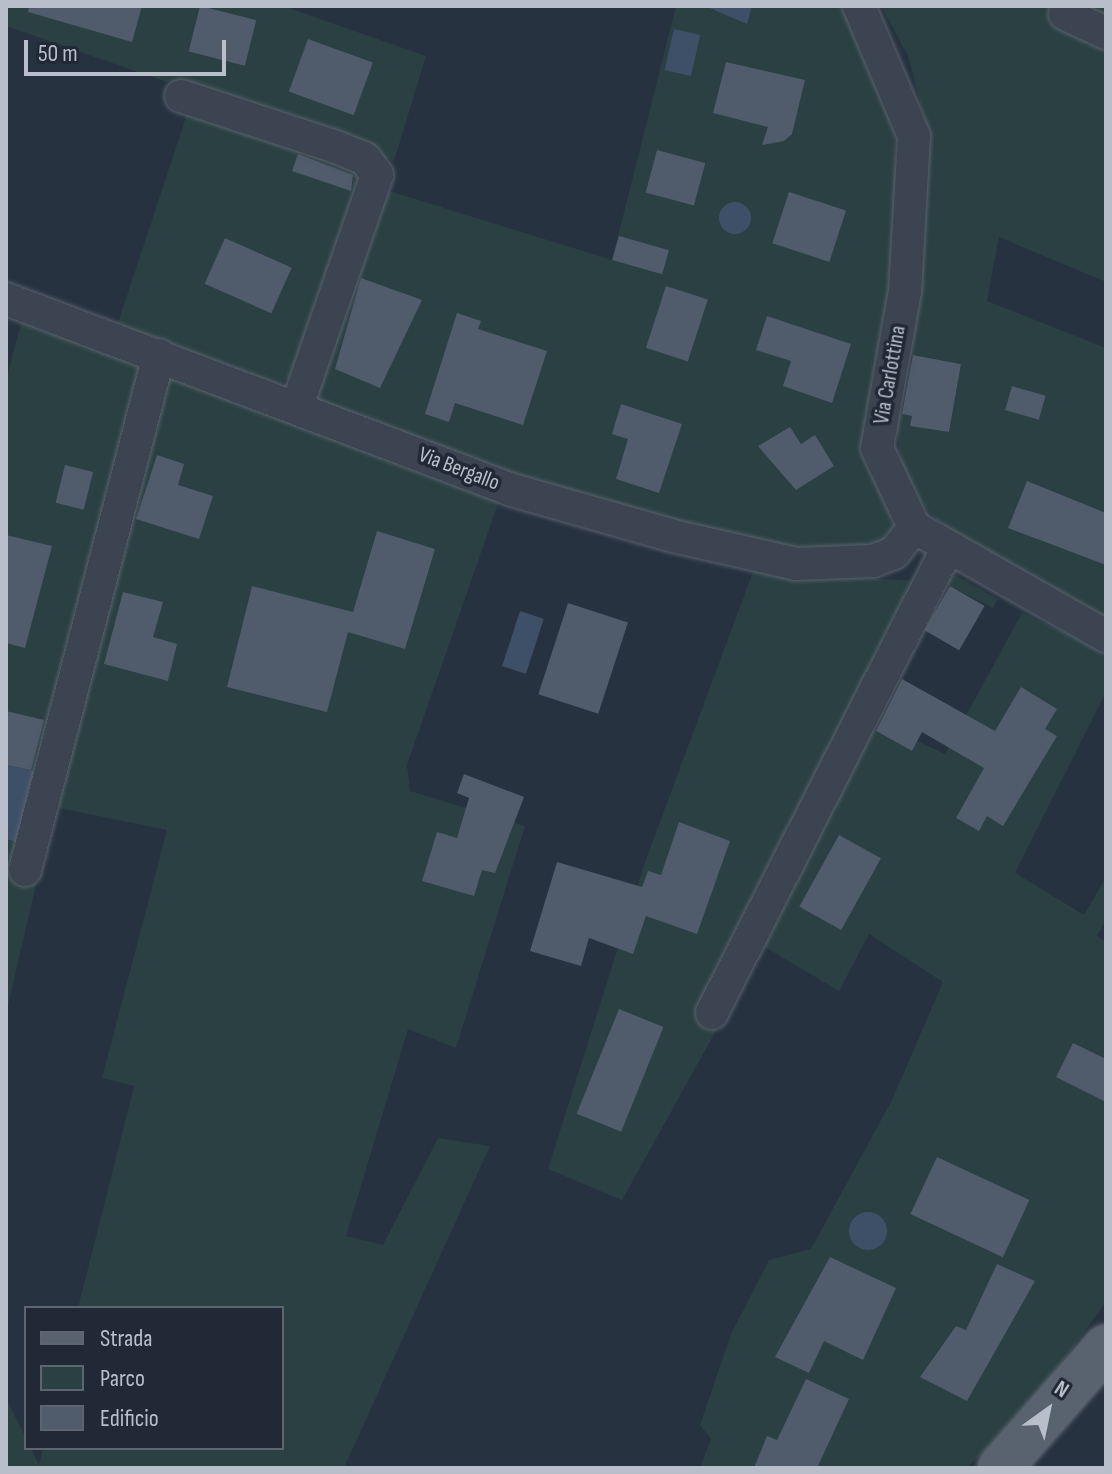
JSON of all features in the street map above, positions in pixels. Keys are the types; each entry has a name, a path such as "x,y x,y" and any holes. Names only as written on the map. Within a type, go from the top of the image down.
{"main road":[{"path":"1000,1468 1106,1347"}],"street":[{"name":"Via Carlottina","path":"859,6 886,56 914,136 905,291 877,448 914,527 946,551 1106,636"},
{"path":"1065,14 1106,33"},
{"path":"181,96 336,147 365,159 377,175 297,406"},
{"name":"Via Bergallo","path":"6,299 297,406 512,490 796,564 873,561 894,553 914,527"},
{"path":"25,870 159,355"},
{"path":"712,1013 946,551"}],"green space":[{"path":"6,6 283,6 426,56 394,161 6,26"},
{"path":"676,6 841,6 880,74 894,120 896,191 893,269 869,397 872,447 893,528 874,550 801,558 563,492 310,398 386,190 612,260"},
{"path":"881,6 1106,6 1106,282 999,237 987,301 1106,348 1106,620 974,553 904,489 895,413 912,416 911,426 949,432 961,364 905,353 921,290 928,132 908,56"},
{"path":"188,111 359,168 363,178 297,372 280,384 116,329"},
{"path":"22,320 501,495 407,765 410,791 525,826 456,1048 408,1029 346,1236 383,1245 438,1138 490,1146 344,1468 6,1468 6,1399 24,1435 24,1450 32,1450 39,1465 43,1450 284,1450 284,1306 79,1306 134,1086 102,1078 167,830 54,807 6,1014 6,380"},
{"path":"753,572 919,581 868,727 912,751 917,741 945,754 1022,613 1106,651 1106,692 1015,873 1084,915 1106,877 1106,920 1097,936 1106,942 1106,1302 1019,1422 966,1468 700,1468 711,1439 700,1425 731,1334 769,1260 811,1249 892,1100 943,982 869,934 839,991 763,946 622,1200 548,1169 645,862"},
{"path":"955,575 998,599 993,608 944,583"}],"water":[{"path":"705,6 752,6 747,24"},
{"path":"674,29 700,35 691,76 665,70"},
{"path":"735,202 746,207 751,218 746,229 735,234 724,229 719,218 724,207"},
{"path":"520,611 544,619 526,674 502,666"},
{"path":"6,765 35,771 18,842 6,839"},
{"path":"868,1212 882,1217 887,1231 882,1245 868,1250 854,1245 849,1231 854,1217"}],"building":[{"path":"29,6 142,6 132,42 28,12"},
{"path":"200,6 256,20 245,66 189,52"},
{"path":"308,39 373,63 354,115 289,92"},
{"path":"726,62 805,80 792,134 784,141 762,145 768,127 713,113"},
{"path":"657,150 705,163 694,205 646,193"},
{"path":"298,154 353,175 351,191 292,171"},
{"path":"789,192 846,211 829,262 772,243"},
{"path":"619,236 669,250 662,274 612,260"},
{"path":"225,238 292,268 271,313 205,284"},
{"path":"361,278 422,300 380,388 335,369"},
{"path":"666,286 708,300 688,361 646,348"},
{"path":"457,313 481,321 478,329 547,351 523,425 455,403 449,422 425,414"},
{"path":"767,316 851,344 832,403 783,386 791,361 756,350"},
{"path":"913,355 961,364 949,432 910,426 912,416 902,414"},
{"path":"1012,386 1046,396 1039,420 1005,410"},
{"path":"621,404 682,424 659,493 616,479 628,439 612,434"},
{"path":"790,427 801,444 815,435 834,466 796,490 758,446"},
{"path":"157,455 184,464 178,485 213,496 199,539 136,519"},
{"path":"65,465 93,472 84,510 56,503"},
{"path":"1027,481 1106,513 1106,565 1008,528"},
{"path":"377,531 435,549 405,649 348,632 327,712 227,687 252,586 353,612"},
{"path":"6,535 52,546 25,648 6,643"},
{"path":"950,586 985,606 959,650 924,630"},
{"path":"123,592 163,602 153,637 177,644 168,681 104,664"},
{"path":"568,603 628,622 598,714 538,694"},
{"path":"902,679 995,731 1021,687 1057,709 1045,729 1057,736 1003,826 987,816 979,831 956,818 984,768 922,732 912,751 876,731"},
{"path":"6,711 44,720 31,770 6,765"},
{"path":"464,774 524,797 495,873 482,870 474,896 422,881 437,832 457,838 469,798 457,793"},
{"path":"679,822 730,841 697,934 646,916 633,954 589,938 581,966 530,951 557,862 642,887 648,871 661,875"},
{"path":"839,835 881,858 841,930 799,907"},
{"path":"619,1009 664,1027 621,1132 577,1114"},
{"path":"1073,1043 1106,1059 1106,1102 1056,1077"},
{"path":"937,1157 1029,1200 1003,1257 910,1214"},
{"path":"830,1257 896,1288 863,1360 824,1341 809,1373 775,1357"},
{"path":"997,1264 1035,1281 967,1401 920,1377 956,1326 966,1330"},
{"path":"806,1379 849,1399 817,1468 754,1468 767,1436 777,1440"}]}
